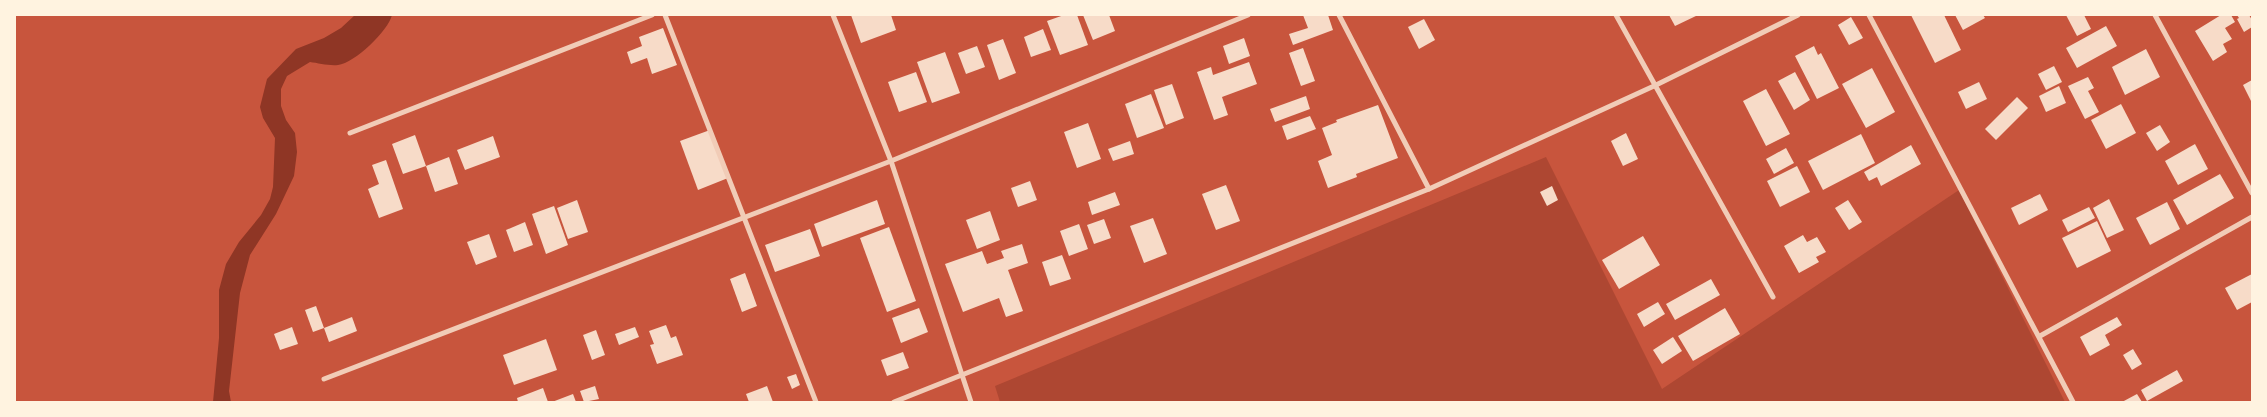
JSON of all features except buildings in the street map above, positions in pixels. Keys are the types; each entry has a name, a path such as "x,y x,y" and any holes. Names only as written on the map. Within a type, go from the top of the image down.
{"street":[{"path":"350,133 652,15"},
{"path":"665,15 816,402"},
{"path":"833,15 891,161 971,402"},
{"path":"324,379 891,161 1248,15"},
{"path":"1339,15 1428,190"},
{"path":"1616,15 1773,297"},
{"path":"894,402 1428,190 1654,86 1798,15"},
{"path":"1869,15 2040,336 2073,402"},
{"path":"2155,15 2252,193"},
{"path":"2040,336 2252,217"}],"shaded area":[{"path":"355,15 392,15 378,37 353,59 338,65 310,62 287,76 281,89 281,106 286,120 295,133 297,152 294,176 276,214 250,255 240,293 229,391 231,402 213,402 219,338 219,290 226,264 239,242 261,215 270,199 273,187 275,138 263,118 260,107 267,79 296,49 324,38 341,28"},
{"path":"1546,157 1662,389 1959,190 2065,402 1000,402 995,386"}]}
